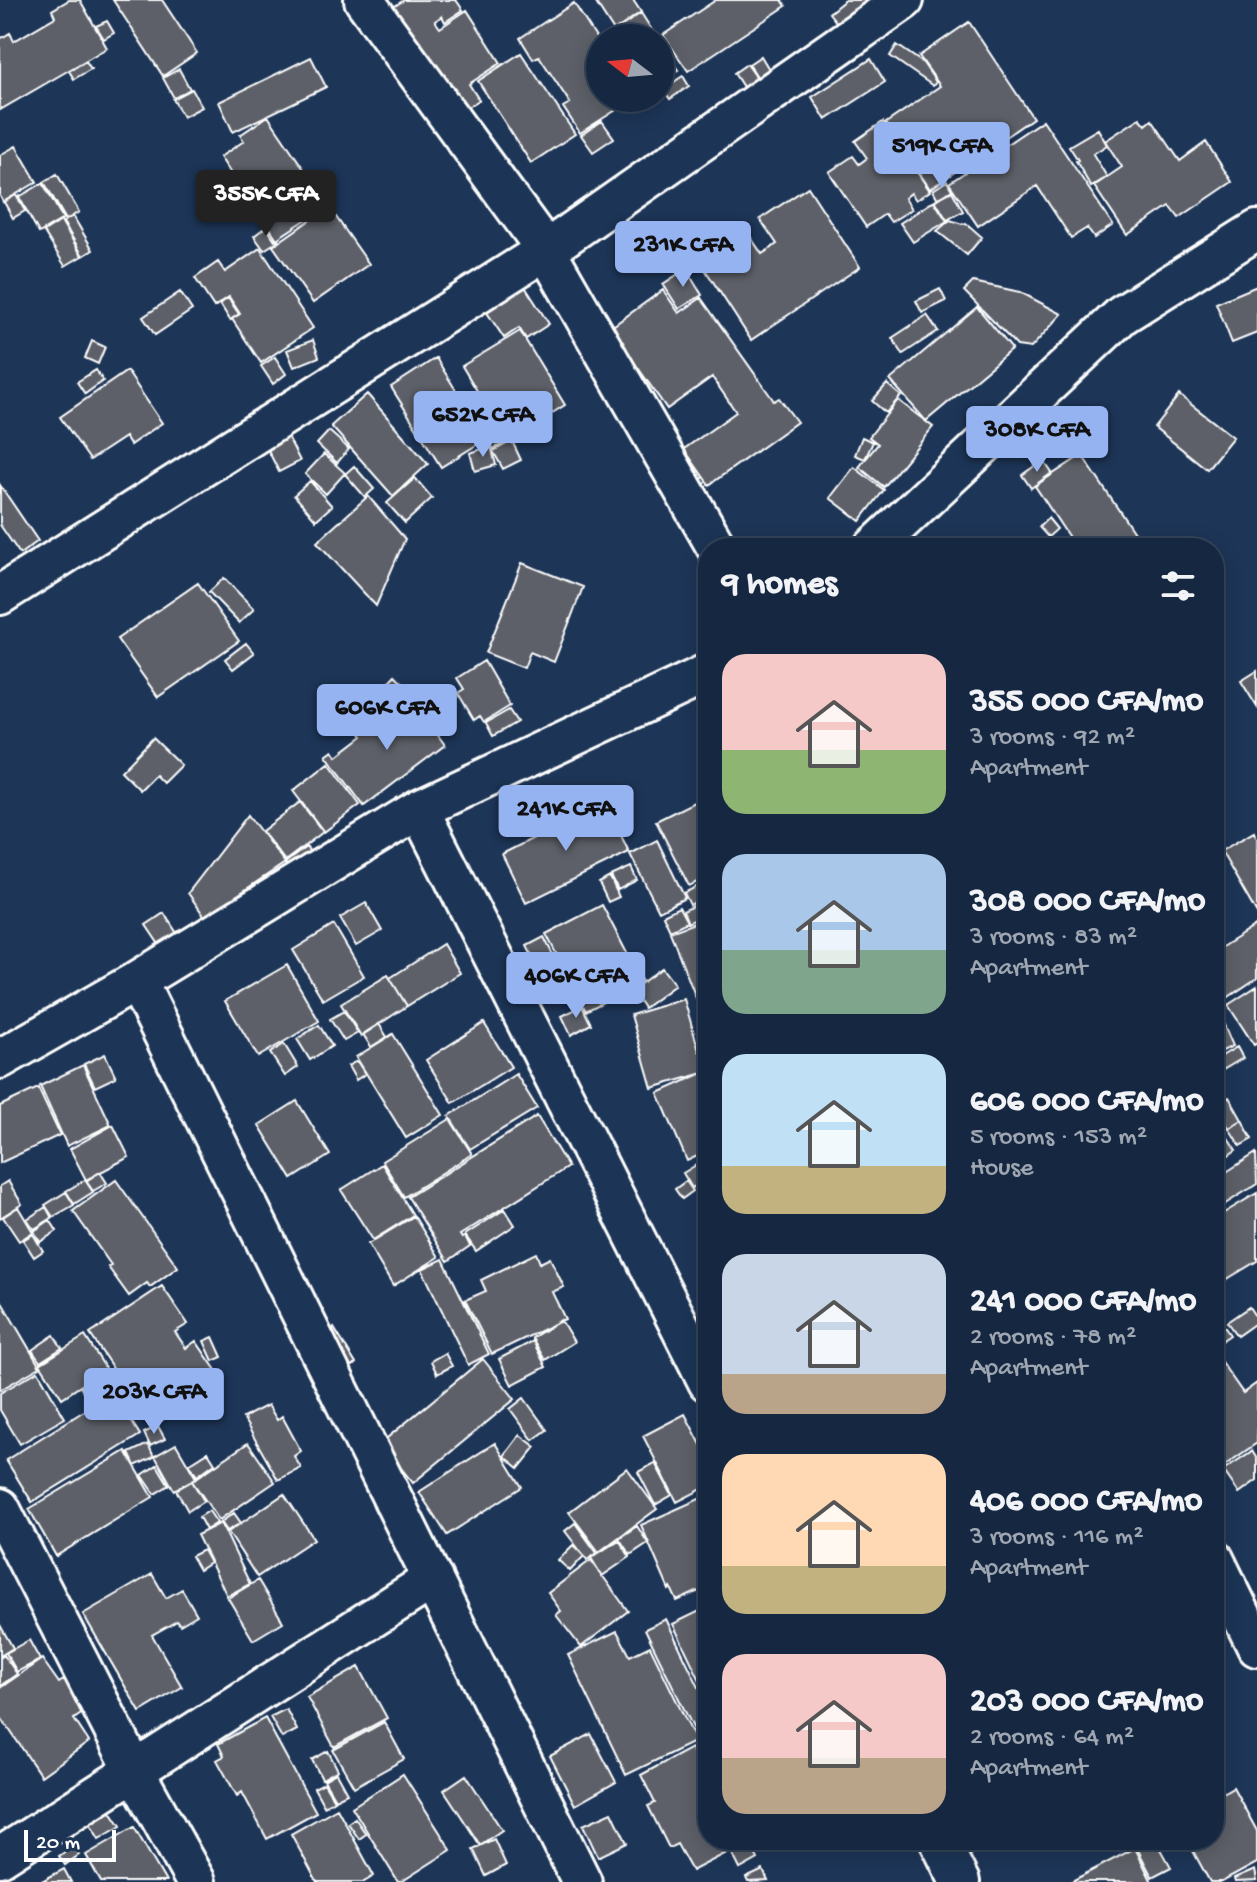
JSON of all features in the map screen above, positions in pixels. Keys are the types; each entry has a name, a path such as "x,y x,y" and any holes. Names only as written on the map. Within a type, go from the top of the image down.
{"street":[{"path":"364,0 546,250 711,538"},
{"path":"0,595 546,250 904,0"},
{"path":"884,538 1122,315 1257,230"},
{"path":"0,1059 137,981 419,809 698,678"},
{"path":"419,809 698,1362"},
{"path":"137,981 582,1882"},
{"path":"0,1508 134,1770 196,1882"},
{"path":"0,1857 433,1579"},
{"path":"1224,1579 1257,1647"},
{"path":"944,1850 960,1882"}],"building":[{"path":"69,0 80,0 107,48 0,110 0,39 10,33 14,41 55,17 52,10"},
{"path":"113,0 162,0 197,53 163,76"},
{"path":"404,0 456,0 463,10 445,22 442,16 435,21 440,28 467,10 501,63 469,84 479,100 460,112 392,8"},
{"path":"594,0 633,0 641,12 624,24 609,24"},
{"path":"716,0 782,0 786,6 688,71 674,51 674,28"},
{"path":"845,0 869,0 872,4 841,28 829,13"},
{"path":"574,3 587,24 586,112 613,112 580,133 563,107 570,103 539,56 533,59 520,38"},
{"path":"641,13 648,24 625,24"},
{"path":"107,21 114,33 104,39 96,26"},
{"path":"969,22 1033,118 930,189 886,123 940,86 919,56"},
{"path":"897,45 923,63 936,82 933,86 890,56"},
{"path":"521,53 575,134 531,163 478,81"},
{"path":"761,56 773,76 761,83 749,64"},
{"path":"311,57 326,87 233,132 219,102"},
{"path":"871,59 885,82 826,120 812,97"},
{"path":"86,61 91,69 74,79 69,71"},
{"path":"747,64 759,81 745,90 734,73"},
{"path":"179,69 190,89 174,98 163,78"},
{"path":"683,76 689,86 674,96 674,82"},
{"path":"192,89 202,107 183,117 173,99"},
{"path":"268,116 328,205 275,240 220,157 244,141 240,135"},
{"path":"1140,118 1146,125 1152,120 1180,161 1206,142 1232,182 1179,218 1170,206 1127,235 1094,186 1122,167 1105,141"},
{"path":"1043,120 1113,225 1094,238 1087,228 1071,238 1037,186 978,226 949,183"},
{"path":"602,121 614,138 593,152 581,135"},
{"path":"883,122 930,191 916,200 911,193 905,198 912,209 891,222 885,214 866,227 829,172 853,156 859,164 867,158 855,141"},
{"path":"1098,129 1107,145 1093,154 1107,177 1091,187 1069,146"},
{"path":"16,146 37,182 3,202 0,196 0,155"},
{"path":"57,174 79,212 66,220 44,182"},
{"path":"947,181 952,190 938,199 933,190"},
{"path":"43,183 63,219 39,233 19,197"},
{"path":"808,187 860,267 751,340 699,260 745,229 762,254 777,244 760,219"},
{"path":"952,191 963,211 947,220 935,200"},
{"path":"16,195 25,211 13,218 4,202"},
{"path":"934,201 947,221 913,242 900,223"},
{"path":"329,207 369,264 313,303 273,246"},
{"path":"73,216 93,250 83,256 63,222"},
{"path":"950,220 966,223 982,237 967,255 937,231"},
{"path":"61,221 82,256 65,266 44,232"},
{"path":"268,225 278,241 264,250 254,236"},
{"path":"260,248 313,328 261,363 232,319 240,314 229,297 214,307 195,278 218,262 225,272"},
{"path":"686,269 702,295 679,309 663,284"},
{"path":"522,282 549,324 526,339 519,328 504,338 484,308"},
{"path":"973,282 1020,292 1062,314 1031,348 1017,346 964,291"},
{"path":"1257,286 1257,333 1232,343 1216,303"},
{"path":"940,289 946,301 922,313 916,301"},
{"path":"663,290 679,313 701,298 774,401 779,398 797,422 709,485 684,449 736,412 712,377 667,409 610,328"},
{"path":"180,292 192,310 155,335 143,317"},
{"path":"228,298 239,314 230,320 220,304"},
{"path":"977,307 1012,349 926,421 890,380"},
{"path":"927,315 938,331 903,354 892,338"},
{"path":"520,331 565,405 516,436 510,427 502,432 462,366"},
{"path":"313,340 319,357 294,367 287,350"},
{"path":"92,341 105,347 98,364 85,358"},
{"path":"275,357 286,374 273,384 261,366"},
{"path":"436,358 486,439 441,467 391,387"},
{"path":"96,370 103,381 85,394 77,382"},
{"path":"127,371 162,423 130,445 125,437 90,460 60,417"},
{"path":"887,384 901,396 886,413 872,401"},
{"path":"367,394 428,464 393,496 331,426"},
{"path":"1179,395 1233,437 1207,469 1154,427"},
{"path":"898,400 933,427 884,487 859,467 878,444 869,437"},
{"path":"498,427 502,434 509,431 513,439 493,449 485,434"},
{"path":"329,431 349,449 337,463 317,444"},
{"path":"287,435 300,461 279,472 266,446"},
{"path":"862,437 873,442 865,459 855,455"},
{"path":"512,441 521,460 503,469 493,451"},
{"path":"491,446 496,465 475,471 470,453"},
{"path":"324,454 345,473 326,494 305,474"},
{"path":"1082,455 1137,538 1069,538 1035,486"},
{"path":"1043,460 1052,473 1031,488 1022,475"},
{"path":"354,466 374,489 365,497 345,474"},
{"path":"854,467 884,490 860,521 830,498"},
{"path":"415,478 432,498 405,523 387,503"},
{"path":"310,481 332,506 316,520 294,495"},
{"path":"0,485 38,541 20,554 0,525"},
{"path":"368,496 405,539 376,606 317,542"},
{"path":"1048,518 1057,529 1048,537 1039,527"},
{"path":"522,563 583,587 554,662 530,652 524,668 486,653"},
{"path":"224,578 254,609 239,623 209,592"},
{"path":"198,583 239,641 158,697 117,639"},
{"path":"246,643 254,653 233,669 225,659"},
{"path":"484,661 510,706 484,722 480,716 474,720 458,693 464,689 457,678"},
{"path":"1257,671 1257,707 1241,681"},
{"path":"395,675 411,691 387,714 372,699"},
{"path":"411,698 445,745 364,806 326,755 333,750 337,756 363,736 360,732 378,718 383,725 397,714 394,711"},
{"path":"509,710 517,722 493,736 486,723"},
{"path":"153,738 181,765 163,783 155,775 140,790 121,771"},
{"path":"329,763 360,805 324,832 293,791"},
{"path":"698,800 698,882 689,886 656,821"},
{"path":"300,802 323,832 285,861 262,831"},
{"path":"605,802 629,852 526,903 502,854"},
{"path":"248,815 285,863 205,917 188,893"},
{"path":"1254,832 1257,838 1257,914 1224,856 1224,849"},
{"path":"657,840 685,898 659,911 630,854"},
{"path":"306,847 313,855 292,871 285,863"},
{"path":"631,867 637,880 618,890 611,876"},
{"path":"610,877 619,897 608,902 599,883"},
{"path":"698,886 698,901 690,905 684,893"},
{"path":"366,903 382,931 356,946 340,918"},
{"path":"698,904 698,918 688,923 683,911"},
{"path":"602,905 642,982 586,1011 546,934"},
{"path":"679,907 687,922 670,930 663,915"},
{"path":"164,913 180,938 162,949 146,925"},
{"path":"698,922 698,1003 670,932"},
{"path":"334,925 364,976 323,1000 293,950"},
{"path":"1257,925 1257,978 1224,1000 1224,946"},
{"path":"544,937 558,965 541,974 527,946"},
{"path":"443,944 460,973 407,1006 390,978"},
{"path":"287,965 319,1021 258,1057 225,1001"},
{"path":"662,968 675,985 644,1008 632,990"},
{"path":"388,975 407,1006 361,1036 341,1004"},
{"path":"1257,986 1257,1043 1254,1045 1228,1005"},
{"path":"684,999 698,1048 698,1075 652,1088 631,1015"},
{"path":"582,1006 591,1024 571,1035 562,1016"},
{"path":"344,1011 358,1033 344,1041 330,1019"},
{"path":"484,1023 511,1067 453,1103 426,1060"},
{"path":"379,1024 387,1037 371,1047 363,1034"},
{"path":"319,1025 332,1046 310,1060 297,1039"},
{"path":"1224,1025 1233,1046 1224,1050"},
{"path":"393,1034 443,1115 406,1138 356,1057"},
{"path":"284,1044 298,1067 285,1076 270,1053"},
{"path":"1237,1047 1243,1058 1224,1069 1224,1055"},
{"path":"105,1054 116,1077 95,1087 84,1064"},
{"path":"357,1061 365,1074 356,1080 348,1066"},
{"path":"83,1065 111,1125 67,1146 40,1086"},
{"path":"516,1074 537,1108 470,1149 449,1116"},
{"path":"698,1075 698,1156 687,1161 658,1093"},
{"path":"38,1088 60,1135 0,1163 0,1106"},
{"path":"1229,1097 1242,1120 1229,1128 1224,1120 1224,1100"},
{"path":"297,1101 330,1155 292,1179 259,1125"},
{"path":"537,1116 568,1167 460,1235 462,1238 465,1236 470,1246 448,1261 408,1197"},
{"path":"450,1119 472,1154 404,1197 382,1161"},
{"path":"1242,1120 1252,1139 1240,1146 1229,1128"},
{"path":"113,1125 129,1157 86,1180 70,1149"},
{"path":"1224,1131 1236,1150 1224,1158"},
{"path":"1256,1153 1257,1184 1224,1205 1224,1174"},
{"path":"382,1164 413,1215 373,1240 341,1190"},
{"path":"698,1164 698,1184 692,1188 683,1173"},
{"path":"100,1172 107,1183 93,1191 86,1181"},
{"path":"85,1180 93,1192 74,1204 66,1191"},
{"path":"116,1180 178,1267 150,1287 147,1283 129,1296 73,1211"},
{"path":"8,1181 22,1204 0,1218 0,1186"},
{"path":"686,1181 693,1191 682,1199 675,1189"},
{"path":"66,1192 74,1205 53,1217 45,1205"},
{"path":"1257,1193 1257,1261 1224,1281 1224,1213"},
{"path":"18,1207 33,1232 19,1241 3,1217"},
{"path":"46,1207 52,1218 34,1229 27,1219"},
{"path":"505,1209 515,1225 476,1251 465,1235"},
{"path":"414,1216 439,1257 393,1286 368,1244"},
{"path":"50,1220 57,1231 40,1242 34,1231"},
{"path":"33,1234 43,1251 34,1257 23,1240"},
{"path":"536,1253 540,1263 550,1258 564,1287 552,1292 565,1319 492,1354 465,1300 486,1291 481,1280"},
{"path":"443,1259 489,1354 468,1365 422,1269"},
{"path":"162,1286 188,1324 175,1332 186,1348 196,1341 222,1379 152,1427 90,1334"},
{"path":"0,1299 40,1367 0,1390"},
{"path":"1249,1307 1257,1322 1237,1336 1227,1322"},
{"path":"561,1320 574,1342 545,1360 532,1338"},
{"path":"334,1328 356,1364 338,1375 315,1340"},
{"path":"54,1335 62,1348 40,1362 32,1350"},
{"path":"85,1336 106,1369 62,1398 40,1364"},
{"path":"213,1337 222,1357 213,1361 204,1341"},
{"path":"533,1341 546,1367 512,1385 499,1359"},
{"path":"445,1353 452,1366 437,1374 431,1361"},
{"path":"483,1359 515,1399 413,1483 381,1443"},
{"path":"1224,1366 1243,1393 1257,1383 1257,1443 1225,1465"},
{"path":"38,1371 65,1418 20,1444 0,1410 0,1393"},
{"path":"107,1372 124,1400 120,1403 140,1435 32,1502 6,1460 92,1406 81,1388"},
{"path":"524,1398 547,1430 533,1440 510,1409"},
{"path":"268,1405 277,1420 282,1416 301,1451 294,1456 301,1468 278,1480 243,1418"},
{"path":"685,1414 698,1439 698,1491 677,1502 643,1436"},
{"path":"158,1426 165,1439 150,1446 144,1433"},
{"path":"520,1435 536,1447 519,1468 504,1456"},
{"path":"248,1443 275,1482 219,1520 192,1481"},
{"path":"495,1443 522,1487 447,1535 419,1492"},
{"path":"148,1444 154,1457 135,1466 129,1453"},
{"path":"176,1444 196,1478 174,1490 155,1456"},
{"path":"126,1451 153,1497 56,1556 29,1509"},
{"path":"1252,1451 1257,1459 1257,1480 1239,1493 1224,1469"},
{"path":"208,1452 215,1463 197,1476 189,1464"},
{"path":"655,1463 672,1495 655,1505 638,1472"},
{"path":"157,1465 169,1485 155,1494 142,1475"},
{"path":"627,1468 657,1509 599,1552 569,1512"},
{"path":"192,1481 204,1501 188,1511 176,1490"},
{"path":"284,1494 314,1539 257,1577 228,1532"},
{"path":"698,1499 698,1592 677,1601 671,1588 669,1590 641,1525"},
{"path":"209,1511 217,1523 206,1530 199,1517"},
{"path":"234,1513 241,1523 227,1531 221,1522"},
{"path":"221,1523 250,1584 227,1596 197,1535"},
{"path":"575,1523 597,1553 587,1560 565,1531"},
{"path":"637,1526 648,1543 630,1555 619,1538"},
{"path":"619,1540 630,1557 602,1576 591,1558"},
{"path":"573,1545 584,1556 570,1571 558,1560"},
{"path":"203,1550 210,1563 199,1570 191,1556"},
{"path":"591,1560 628,1611 581,1647 556,1615 561,1611 548,1593"},
{"path":"152,1574 166,1598 182,1589 197,1615 180,1625 177,1621 152,1635 182,1687 140,1712 83,1614"},
{"path":"258,1580 283,1622 253,1640 228,1598"},
{"path":"698,1612 698,1676 673,1624"},
{"path":"666,1619 698,1685 698,1738 645,1629"},
{"path":"0,1625 13,1648 0,1656"},
{"path":"617,1631 630,1656 650,1646 696,1741 626,1775 568,1655"},
{"path":"29,1640 40,1660 17,1672 6,1653"},
{"path":"4,1655 17,1674 0,1686 0,1658"},
{"path":"42,1659 59,1683 65,1679 87,1710 74,1719 89,1742 41,1776 0,1716 0,1688"},
{"path":"359,1667 387,1718 334,1747 307,1697"},
{"path":"286,1709 297,1730 282,1738 270,1717"},
{"path":"265,1718 316,1812 267,1839 242,1792 237,1796 217,1760 224,1756 218,1744"},
{"path":"384,1722 404,1759 354,1787 333,1750"},
{"path":"591,1734 616,1782 575,1805 550,1756"},
{"path":"691,1748 698,1761 698,1850 732,1850 692,1871 677,1844 669,1848 648,1806 655,1803 641,1775"},
{"path":"328,1751 338,1770 322,1779 312,1760"},
{"path":"336,1773 347,1793 335,1799 324,1780"},
{"path":"403,1774 451,1850 398,1882 352,1807"},
{"path":"466,1775 502,1830 480,1845 444,1790"},
{"path":"324,1783 334,1800 324,1806 314,1788"},
{"path":"1233,1787 1257,1831 1257,1863 1222,1882 1210,1882 1192,1850 1224,1850 1224,1792"},
{"path":"109,1808 121,1826 99,1839 88,1820"},
{"path":"337,1808 374,1876 364,1882 317,1882 291,1834"},
{"path":"612,1812 627,1843 598,1857 583,1825"},
{"path":"355,1818 366,1834 359,1839 348,1823"},
{"path":"134,1827 166,1882 101,1882 86,1855"},
{"path":"494,1839 506,1865 486,1876 473,1849"},
{"path":"74,1846 79,1855 65,1865 59,1856"},
{"path":"753,1850 758,1859 740,1869 732,1853"},
{"path":"1136,1850 1152,1882 1070,1882"},
{"path":"1138,1850 1162,1850 1171,1867 1152,1877"},
{"path":"64,1869 71,1882 40,1882"},
{"path":"763,1870 768,1881 748,1882 746,1878"},
{"path":"1255,1870 1257,1881 1235,1882 1234,1879"}]}
